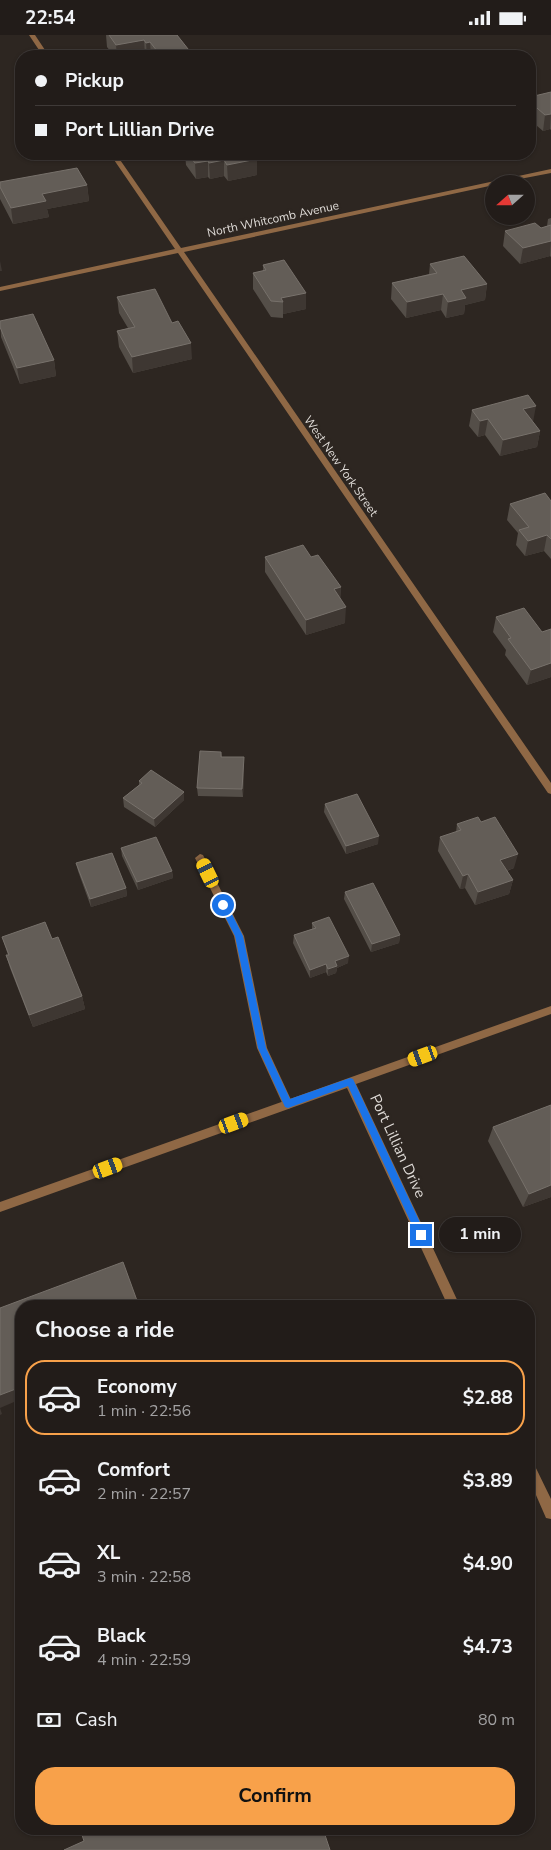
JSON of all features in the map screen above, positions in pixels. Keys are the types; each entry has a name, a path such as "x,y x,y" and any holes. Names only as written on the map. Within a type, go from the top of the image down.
{"street":[{"path":"32,35 42,50"},
{"name":"West New York Street","path":"117,160 551,790"},
{"name":"North Whitcomb Avenue","path":"0,289 551,171"},
{"path":"200,858 239,936 262,1048 288,1104"},
{"path":"0,1207 551,1010"},
{"name":"Port Lillian Drive","path":"350,1082 451,1300"},
{"path":"535,1479 551,1513"}],"building":[{"path":"109,35 177,35 189,50 156,50 150,42 146,43 144,40 116,45"},
{"path":"551,92 551,114 545,115 536,107 536,96"},
{"path":"193,160 224,160 209,163 208,161 195,163"},
{"path":"224,160 252,160 227,165"},
{"path":"77,168 87,185 42,194 46,201 11,208 0,187 0,182"},
{"path":"535,223 541,228 551,225 551,241 523,248 505,231 535,225"},
{"path":"464,256 487,284 461,290 466,298 448,302 443,294 407,302 392,283 437,273 430,264"},
{"path":"284,260 306,293 281,298 283,302 271,301 253,273 266,270 263,265"},
{"path":"155,289 172,323 178,321 191,343 132,357 117,331 135,327 117,297"},
{"path":"33,314 54,360 17,368 0,327 0,321"},
{"path":"528,395 536,406 523,409 540,431 503,440 488,419 480,421 472,410"},
{"path":"545,493 551,501 551,539 547,535 528,541 519,530 529,527 510,504"},
{"path":"303,545 311,557 318,555 341,587 334,589 346,607 306,620 265,557"},
{"path":"524,608 542,632 551,629 551,663 531,670 508,639 511,638 496,617"},
{"path":"200,751 221,752 221,757 244,757 242,789 197,788"},
{"path":"151,770 184,792 154,819 123,798 142,783 139,781"},
{"path":"357,794 379,836 346,846 325,804"},
{"path":"478,817 481,822 495,817 518,854 500,860 513,880 478,892 468,874 463,876 440,837 461,830 457,824"},
{"path":"156,837 172,871 137,882 121,848"},
{"path":"112,853 126,888 90,899 76,863"},
{"path":"373,883 400,935 372,944 345,892"},
{"path":"329,917 349,956 335,961 337,966 328,969 326,964 310,970 294,935 316,928 312,923"},
{"path":"45,922 52,939 58,937 82,996 29,1015 6,955 9,955 2,937"},
{"path":"551,1105 551,1185 529,1194 493,1127"},
{"path":"123,1262 137,1300 21,1300"},
{"path":"15,1302 15,1389 0,1395 0,1308"},
{"path":"82,1835 325,1835 330,1850 64,1850 84,1841"}],"route":[{"path":"223,905 239,936 262,1048 288,1104 350,1082 421,1235"}]}
